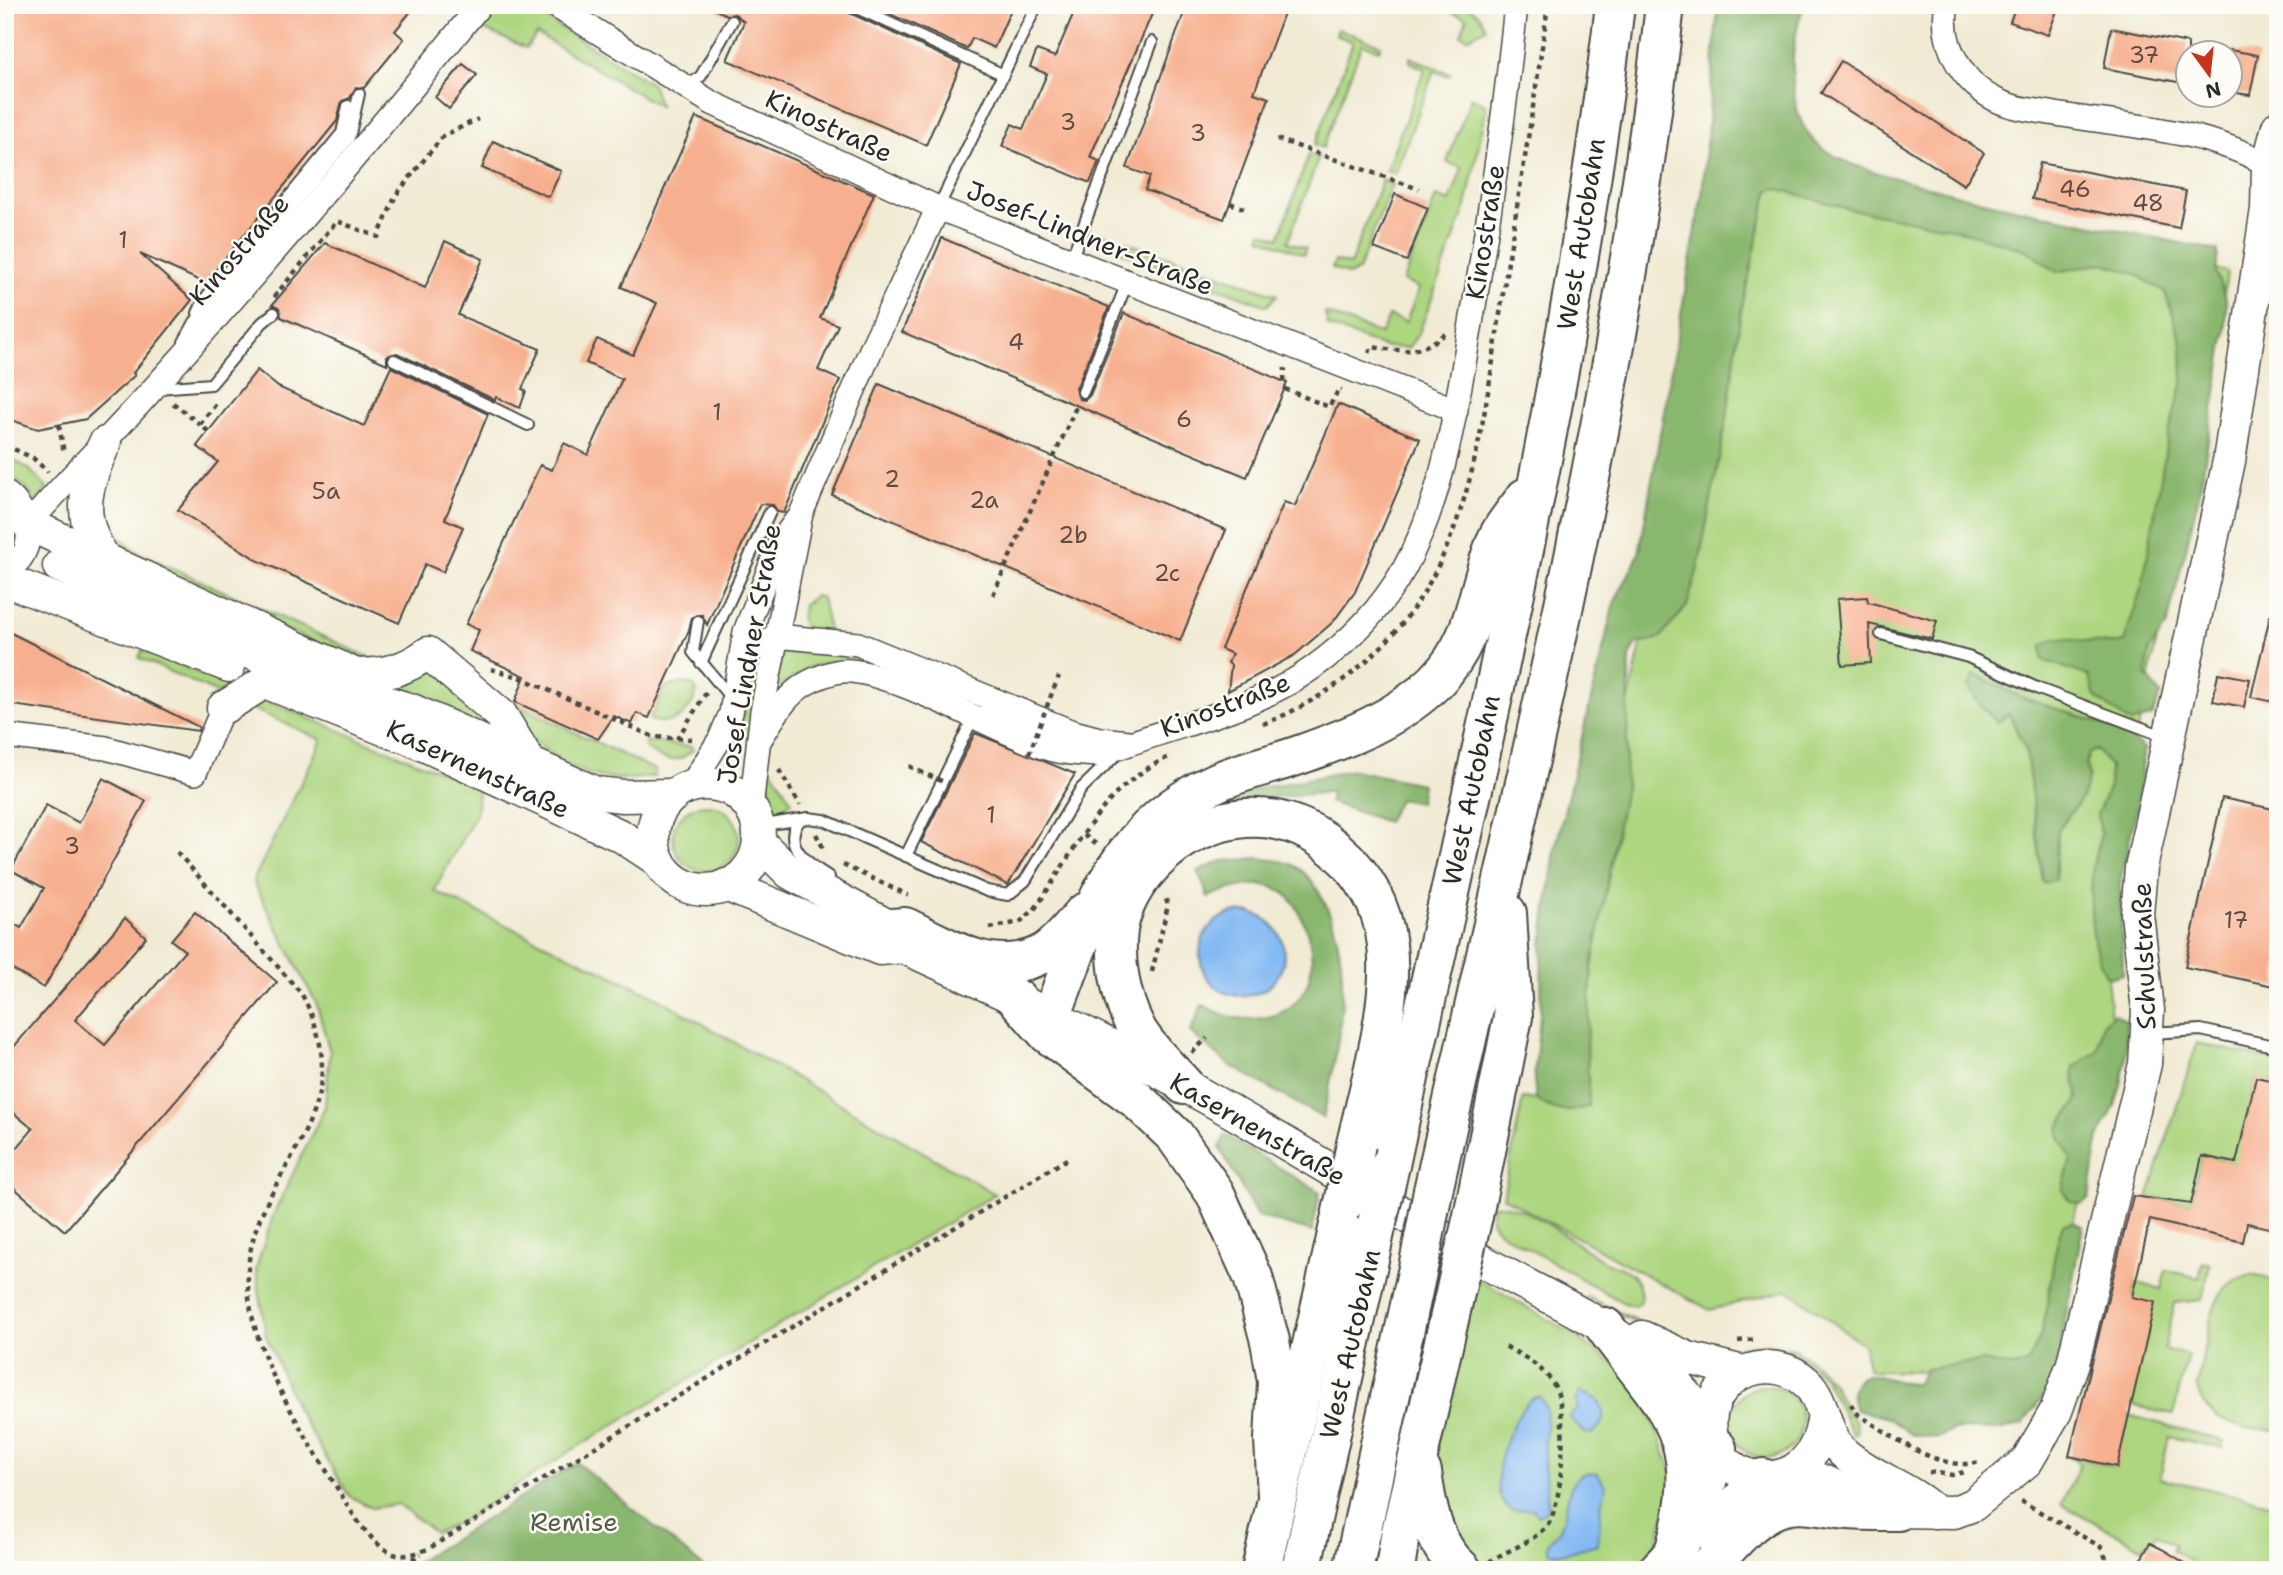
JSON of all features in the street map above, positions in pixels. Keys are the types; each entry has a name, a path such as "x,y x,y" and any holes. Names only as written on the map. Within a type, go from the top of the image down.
{"highway":[{"name":"West Autobahn","path":"1301,1570 1536,482 1584,229 1615,5"},
{"name":"West Autobahn","path":"1353,1570 1433,1191 1587,491 1629,262 1665,5"},
{"path":"902,924 992,965 1020,962 1044,954 1097,898 1143,831 1168,809 1219,781 1339,741 1380,722 1413,701 1436,681 1468,638 1498,536 1536,482"},
{"path":"1192,1067 1137,1030 1125,1000 1117,962 1118,928 1133,887 1162,852 1196,829 1243,817 1286,821 1320,836 1347,859 1367,884 1383,925 1388,976 1377,1050 1261,1570"},
{"path":"1395,1570 1473,1216 1513,1017 1504,866"},
{"path":"1052,1016 1097,898"},
{"path":"1017,999 1048,1034 1136,1099 1175,1136 1215,1193 1253,1277 1270,1341 1277,1381 1274,1440 1277,1496"},
{"path":"1605,1327 1656,1390 1679,1434 1686,1468 1677,1562"},
{"path":"1677,1562 1698,1513 1714,1440"},
{"path":"1419,1456 1429,1518 1440,1542 1473,1568"},
{"path":"1677,1562 1771,1477"},
{"path":"1705,1570 1754,1523 1770,1511 1785,1506 1805,1503 1847,1510 1898,1511"}],"main road":[{"name":"Schulstraße","path":"1935,1512 1954,1512 1973,1505 2027,1461 2050,1421 2073,1363 2145,1064 2148,1033 2137,915 2138,891 2229,461 2273,206 2268,165 2278,127"},
{"path":"105,443 91,473 86,503 89,532 107,562"},
{"path":"28,522 107,562 356,675 406,723"},
{"name":"Kasernenstraße","path":"59,566 406,723 621,836 659,862"},
{"path":"5,580 265,682 406,723"},
{"path":"356,675 389,673 416,662 428,653 501,715 531,765"},
{"path":"223,708 226,665"},
{"path":"223,708 265,682"},
{"name":"Kasernenstraße","path":"406,723 531,765 596,793 623,796 681,791"},
{"path":"713,784 727,788 756,825 749,869 726,885 712,889 696,888 668,874 659,862 654,844 654,826 661,809 681,791 713,784"},
{"name":"Kasernenstraße","path":"756,825 790,873 902,924 1017,999 1052,1016 1192,1067 1482,1261 1605,1327 1675,1380 1698,1406 1714,1440 1736,1469 1771,1477 1810,1476 1898,1511 1935,1512"},
{"name":"Kasernenstraße","path":"726,885 880,949 902,924"},
{"name":"Kasernenstraße","path":"1605,1327 1637,1335 1688,1358 1743,1372 1769,1366 1796,1374 1815,1394 1833,1442 1845,1454 1914,1493 1935,1512"},
{"path":"1714,1440 1711,1413 1717,1396 1728,1382 1743,1372"},
{"path":"1771,1477 1797,1469 1811,1456 1820,1439 1823,1420"}],"street":[{"name":"Kinostraße","path":"28,522 54,479 105,443 358,156 480,5"},
{"name":"Kinostraße","path":"554,5 686,88 938,208"},
{"path":"1947,5 1944,18 1949,43 1958,64 1969,81 2008,105 2209,141 2249,155 2268,165"},
{"path":"758,748 784,702 805,684 843,671 869,676 1037,745 1076,754 1101,755 1129,742 1189,725 1252,701 1309,671 1344,644 1382,601 1404,569 1422,530 1456,410 1492,211 1515,6"},
{"name":"Josef-Lindner-Straße","path":"801,514 873,345 938,208 1456,410"},
{"path":"5,492 24,509 28,522 25,549 19,561 5,573"},
{"name":"Josef Lindner Straße","path":"756,825 758,748 776,636 801,514"},
{"name":"Josef Lindner Straße","path":"681,791 720,739 733,700 745,632 756,600 779,544 801,514"},
{"path":"740,666 751,649 776,636 858,644 1070,731 1100,739 1129,742"},
{"path":"5,736 106,748 195,773 223,708"}],"lane":[{"path":"850,5 1002,74"},
{"path":"938,208 1037,5"},
{"path":"686,88 701,76 732,21"},
{"path":"1071,260 1152,42"},
{"path":"195,322 349,138 359,94"},
{"path":"272,314 211,384 161,380 195,322 204,300 342,133 348,107"},
{"path":"1083,392 1127,283"},
{"path":"394,360 528,425"},
{"path":"701,663 770,512"},
{"path":"698,621 691,645 701,663 733,700"},
{"path":"1881,634 1968,657 2039,689 2169,738"},
{"path":"906,856 973,718 986,709 1052,736 1078,743 1100,739"},
{"path":"756,825 804,819 824,820 987,891 1008,895 1025,881 1081,789 1129,742"},
{"path":"804,819 794,827 793,838 798,852 809,865 843,886"},
{"path":"867,900 902,924"},
{"path":"2148,1033 2201,1030 2278,1047"}],"path":[{"name":"Kinostraße","path":"1254,728 1315,699 1353,672 1403,621 1421,596 1443,554 1466,492 1486,397 1548,5"},
{"path":"272,314 269,303 337,221 378,237 396,195 443,136 478,118"},
{"path":"1277,139 1419,189"},
{"path":"1230,203 1248,210"},
{"path":"161,380 208,431"},
{"path":"200,424 223,394"},
{"path":"993,595 1068,424"},
{"path":"5,445 33,458 54,479 65,455 60,425"},
{"path":"485,666 519,677 654,737 720,739"},
{"path":"1029,754 1059,676"},
{"path":"677,739 695,715 714,677"},
{"path":"758,748 774,761 804,819 822,848 831,856"},
{"name":"Kinostraße","path":"981,928 1020,922 1034,910 1104,804 1125,782 1151,765 1180,752"},
{"path":"909,766 946,783"},
{"path":"177,852 301,993 316,1019 323,1051 317,1105 256,1231 249,1257 248,1288 265,1353 289,1406 352,1513 384,1549 398,1555 428,1549"},
{"path":"840,864 902,924"},
{"path":"1151,986 1152,961 1168,905 1165,896 1157,889"},
{"path":"1192,1067 1207,1038"},
{"path":"1182,1045 1192,1067"},
{"path":"395,1570 1067,1159"},
{"path":"1734,1342 1760,1338"},
{"path":"1473,1568 1535,1538 1549,1523 1557,1498 1562,1429 1561,1405 1556,1390 1542,1371 1502,1345"},
{"path":"1847,1399 1859,1423"},
{"path":"1856,1413 1945,1462 1977,1463"},
{"path":"1924,1470 1952,1475 1968,1471 1977,1463 1990,1458 2021,1501 2101,1547 2111,1570"},
{"path":"1965,1560 1965,1570"}],"green space":[{"path":"493,5 524,5 653,85 659,106 537,34 526,48 474,25"},
{"path":"1433,5 1465,6 1477,13 1486,28 1468,38 1461,35 1467,18"},
{"path":"1718,5 1804,5 1793,56 1794,95 1805,129 1824,150 1863,168 1955,194 2218,251 2216,274 2226,299 2226,331 2199,495 2167,625 2149,650 2146,676 2161,694 2152,716 2130,723 2095,697 2089,676 2043,660 2042,646 2056,638 2111,644 2124,642 2143,582 2168,436 2183,381 2182,343 2165,292 2133,273 2104,263 2057,272 2026,250 1952,228 1849,209 1775,188 1768,192 1741,311 1727,417 1698,568 1687,606 1660,638 1635,645 1630,655 1625,788 1592,967 1587,1046 1589,1106 1561,1111 1536,1099 1534,1080 1541,1003 1542,945 1555,850 1614,603 1639,554 1702,195"},
{"path":"1338,29 1381,45 1379,50 1362,44 1323,148 1315,145 1353,42 1336,35"},
{"path":"1410,57 1451,74 1448,76 1434,71 1395,174 1386,170 1425,69 1410,62"},
{"path":"1471,97 1487,106 1466,206 1419,333 1408,348 1384,347 1328,326 1325,313 1381,334 1389,316 1406,322 1419,288 1403,281 1436,197 1450,202 1462,168 1447,162"},
{"path":"1309,154 1319,157 1288,242 1306,248 1304,254 1260,238 1262,232 1279,238"},
{"path":"1747,157 2227,272 2212,382 2100,906 2113,1037 2047,1345 2025,1373 1869,1371 1863,1344 1788,1290 1710,1310 1503,1197 1523,1098 1555,1103 1589,884"},
{"path":"1382,180 1392,184 1358,271 1349,275 1332,268 1335,261 1350,265"},
{"path":"1100,233 1277,295 1267,306 1097,243"},
{"path":"5,455 29,469 47,488 36,502 24,486 5,472"},
{"path":"99,521 141,554 384,664 365,664 133,562 111,544"},
{"path":"815,596 822,598 830,636 805,629 801,620 803,605"},
{"path":"781,646 869,657 930,682 833,662 812,666 775,689"},
{"path":"142,650 478,787 477,812 434,891 655,996 995,1194 569,1452 464,1520 435,1533 398,1504 372,1508 349,1496 298,1411 266,1336 256,1268 274,1213 325,1107 330,1052 317,1005 253,881 322,740 139,658"},
{"path":"755,654 763,655 750,739 733,735 745,713"},
{"path":"436,666 506,740 392,682"},
{"path":"1974,675 2019,696 2100,723 2144,748 2138,802 2120,882 2123,974 2108,978 2102,967 2094,939 2091,909 2094,859 2100,836 2097,815 2109,786 2110,766 2097,750 2089,753 2086,764 2089,776 2083,796 2058,831 2055,880 2043,883 2026,751 2009,714 1997,723 1978,702 1969,687"},
{"path":"684,683 694,686 697,691 685,713 666,722 650,720 665,687"},
{"path":"487,691 655,770 655,776 627,779 602,777 559,760 522,729"},
{"path":"645,741 692,747 693,750 681,758 669,760 651,752 645,747"},
{"path":"765,766 773,771 792,802 775,813"},
{"path":"1353,770 1422,784 1419,803 1399,799 1387,822 1329,802 1332,792 1221,803 1220,796"},
{"path":"699,805 713,805 725,810 734,819 739,838 737,851 730,862 713,871 699,871 687,866 678,857 673,845 673,831 678,819 687,810"},
{"path":"1259,858 1291,864 1308,877 1320,894 1332,920 1339,947 1342,1004 1323,1118 1229,1065 1190,1032 1202,1005 1232,1017 1254,1019 1273,1016 1300,997 1308,983 1312,966 1311,946 1301,916 1290,898 1281,891 1263,885 1235,888 1208,897 1198,871 1222,861"},
{"path":"2115,1013 2126,1021 2126,1058 2115,1106 2099,1136 2089,1198 2081,1204 2070,1201 2062,1190 2071,1159 2060,1136 2060,1127 2077,1099 2074,1067 2097,1051 2103,1023"},
{"path":"2197,1043 2278,1061 2278,1082 2256,1078 2242,1138 2265,1170 2202,1156 2191,1204 2148,1198"},
{"path":"1225,1135 1320,1192 1312,1232 1257,1216 1220,1148"},
{"path":"1493,1205 1507,1206 1536,1217 1593,1255 1627,1271 1638,1283 1640,1303 1635,1306 1622,1302 1503,1234 1492,1222"},
{"path":"2073,1222 2083,1226 2053,1383 2023,1424 2003,1430 1956,1429 1938,1438 1913,1435 1888,1418 1856,1410 1852,1392 1857,1381 1864,1376 1880,1376 1916,1384 1926,1369 1982,1361 2016,1367 2028,1362 2042,1329 2063,1224"},
{"path":"2203,1262 2210,1264 2202,1300 2174,1303 2164,1349 2188,1355 2173,1415 2131,1405 2132,1297 2136,1283 2161,1289 2166,1270 2199,1278"},
{"path":"2252,1275 2278,1281 2278,1429 2275,1430 2250,1429 2226,1422 2207,1408 2197,1386 2213,1310 2218,1299 2229,1284"},
{"path":"1477,1278 1576,1336 1622,1370 1642,1393 1674,1476 1658,1541 1634,1570 1478,1570 1453,1541 1435,1453"},
{"path":"1585,1296 1675,1339 1716,1350 1767,1344 1794,1349 1814,1363 1832,1382 1845,1408 1855,1420 1857,1433 1853,1435 1825,1379 1798,1355 1772,1348 1728,1353 1668,1339"},
{"path":"1766,1386 1780,1389 1792,1396 1799,1408 1802,1422 1799,1436 1792,1448 1780,1455 1766,1458 1752,1455 1740,1448 1733,1436 1730,1422 1733,1408 1740,1396 1752,1389"},
{"path":"2128,1415 2224,1441 2222,1448 2169,1437 2160,1478 2278,1505 2278,1570 2200,1570 2200,1567 2172,1550 2175,1545 2157,1534 2143,1548 2061,1504 2080,1465 2069,1456 2116,1467"},
{"name":"Remise","path":"577,1463 707,1570 404,1570"}],"water":[{"path":"1242,912 1265,919 1277,931 1284,954 1277,977 1265,989 1242,996 1219,989 1207,977 1200,954 1207,931 1219,919"},
{"path":"1581,1392 1597,1399 1602,1409 1602,1422 1592,1434 1583,1432 1569,1417 1578,1408 1576,1401"},
{"path":"1535,1397 1541,1397 1547,1411 1544,1464 1548,1503 1546,1511 1538,1515 1533,1509 1511,1510 1502,1501 1498,1487 1499,1470 1509,1433 1526,1404"},
{"path":"1584,1473 1598,1474 1606,1488 1601,1506 1598,1544 1565,1553 1550,1553 1547,1546 1563,1522 1570,1491 1577,1478"}],"building":[{"path":"5,5 416,5 395,31 404,39 364,88 356,87 350,98 342,101 337,121 205,283 140,254 192,300 133,373 135,375 86,419 38,429 5,418"},
{"path":"705,5 842,5 847,12 961,64 926,145 727,60 744,22 735,14 727,15"},
{"path":"870,5 1013,5 994,48 972,38 967,49"},
{"path":"1077,5 1132,5 1152,14 1090,157 1099,161 1090,183 1002,146 1012,124 1023,129 1047,74 1030,67 1037,50 1055,57"},
{"path":"1187,5 1287,5 1254,93 1269,98 1224,219 1145,190 1150,176 1127,168"},
{"path":"2016,5 2059,5 2048,35 2010,22"},
{"path":"2111,28 2174,40 2174,81 2104,68"},
{"path":"2244,52 2258,55 2250,95 2244,94"},
{"path":"1841,61 1984,153 1964,185 1821,93"},
{"path":"463,64 477,75 449,109 435,97"},
{"path":"696,117 874,194 820,318 838,325 818,370 840,380 784,513 778,512 773,505 760,504 707,625 702,615 692,617 689,630 649,718 637,713 632,724 614,716 598,739 515,702 525,676 470,651 479,630 466,624 540,465 552,470 564,443 588,455 622,379 586,363 597,339 633,355 657,303 621,287"},
{"path":"493,141 561,171 549,197 482,168"},
{"path":"2040,163 2186,191 2179,228 2032,199"},
{"path":"1395,194 1428,208 1407,261 1374,248"},
{"path":"942,238 1109,307 1076,389 1079,399 1085,400 1090,395 1124,313 1287,383 1247,477 902,332"},
{"path":"445,241 483,259 458,315 540,349 522,389 526,391 520,408 496,397 495,400 397,353 387,356 387,364 281,317 280,309 272,305 325,243 425,288"},
{"path":"391,367 488,414 445,519 463,527 443,572 425,564 399,623 259,561 178,510 218,462 197,446 257,370 278,387 364,426"},
{"path":"879,384 1226,530 1180,641 832,495"},
{"path":"1338,404 1420,439 1355,592 1333,622 1295,655 1228,691 1231,665 1228,663 1232,654 1221,649 1284,502 1295,506"},
{"path":"1867,597 1868,602 1937,621 1932,639 1869,624 1871,663 1842,665 1837,599"},
{"path":"2270,616 2278,617 2278,703 2251,697"},
{"path":"5,630 199,727 198,731 5,704"},
{"path":"2218,673 2250,679 2244,707 2213,701"},
{"path":"975,733 1075,774 1008,885 921,842"},
{"path":"103,778 146,801 44,988 5,965 5,918 21,928 44,888 11,870 46,805 79,823"},
{"path":"2222,798 2278,810 2278,987 2185,967"},
{"path":"195,912 277,982 65,1231 5,1180 5,1162 33,1129 5,1106 5,1057 125,918 146,937 75,1020 105,1045 185,951 171,940"},
{"path":"2256,1077 2278,1082 2278,1230 2247,1223 2243,1242 2150,1220 2132,1297 2155,1302 2117,1467 2069,1456 2133,1196 2191,1204 2202,1156 2236,1163"},
{"path":"2150,1543 2164,1550 2196,1570 2135,1570"}],"tunnel":[{"path":"5,542 59,566"}]}
